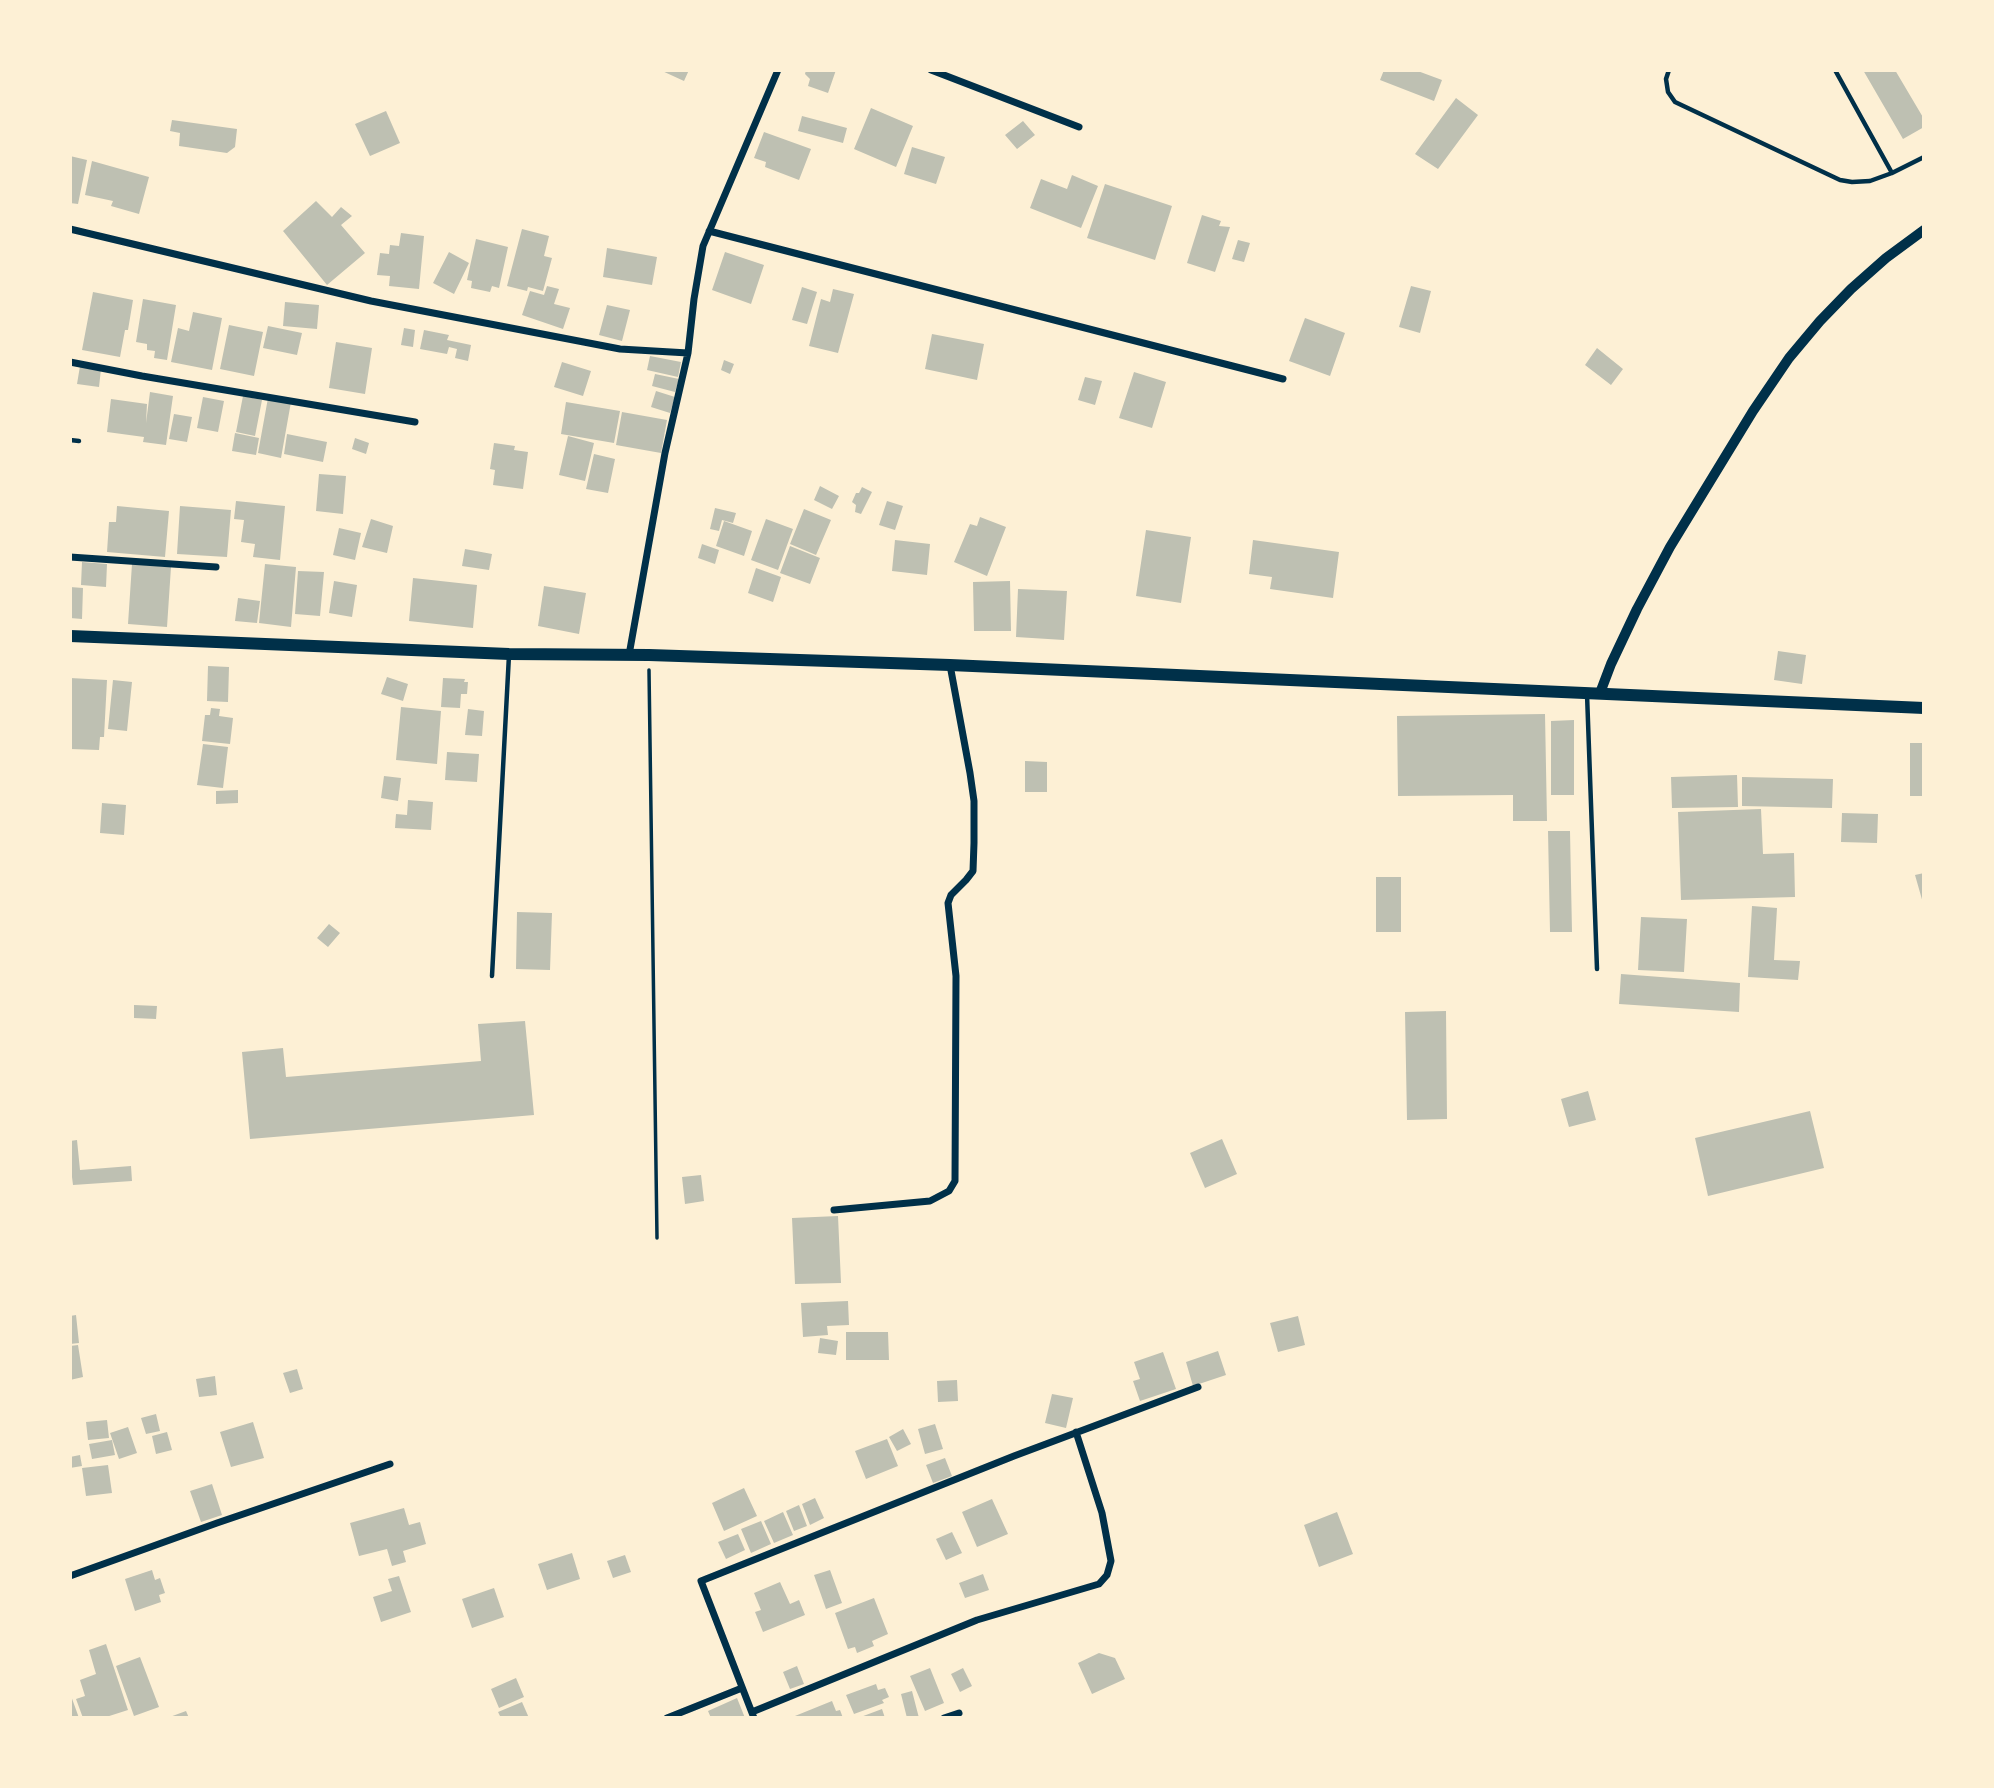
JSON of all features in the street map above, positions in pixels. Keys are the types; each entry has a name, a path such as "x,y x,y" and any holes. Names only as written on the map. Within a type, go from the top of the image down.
{"main road":[{"path":"70,636 509,654 649,655 950,665 1924,708"}],"street":[{"path":"629,655 665,453 688,352 703,246 778,70"},
{"path":"931,70 1079,127"},
{"path":"70,229 371,301 620,349 688,352"},
{"path":"1594,693 1670,547 1753,411 1789,358 1850,289 1924,230"},
{"path":"709,231 1283,379"},
{"path":"70,362 415,422"},
{"path":"70,556 216,567"},
{"path":"834,1210 930,1201 949,1191 955,1181 956,976 948,903 951,895 973,871 974,801 950,665"},
{"path":"1076,1432 1102,1513 1111,1561 1107,1575 1099,1584 977,1620 753,1715 701,1581 1076,1432 1198,1387"},
{"path":"70,1576 390,1464"},
{"path":"667,1718 742,1688"},
{"path":"944,1718 958,1713"}],"lane":[{"path":"1669,70 1666,79 1668,92 1675,102 1840,180 1870,181 1924,158"},
{"path":"1835,70 1892,173"},
{"path":"70,440 79,441"},
{"path":"492,975 509,654"},
{"path":"1594,693 1597,969"}],"path":[{"path":"649,655 657,1238"}],"building":[{"path":"660,70 689,70 684,81"},
{"path":"806,70 836,70 828,93 808,86 810,79 805,74"},
{"path":"1384,70 1415,70 1442,80 1434,101 1380,80"},
{"path":"1863,70 1895,70 1924,119 1924,127 1903,139"},
{"path":"1456,98 1478,115 1438,169 1415,154"},
{"path":"871,108 913,126 896,167 854,149"},
{"path":"386,111 400,143 370,156 355,124"},
{"path":"802,116 847,128 843,143 798,131"},
{"path":"172,120 237,129 235,147 227,153 179,146 180,133 170,131"},
{"path":"1023,121 1035,135 1017,149 1005,135"},
{"path":"764,132 811,149 799,180 765,167 766,162 754,158"},
{"path":"912,147 945,157 936,184 904,174"},
{"path":"70,156 87,160 78,204 70,203"},
{"path":"92,161 149,177 139,214 111,206 113,201 85,195"},
{"path":"1072,175 1098,186 1081,228 1030,208 1041,179 1067,189"},
{"path":"1105,184 1172,206 1155,260 1087,238"},
{"path":"316,201 332,217 341,207 352,216 341,225 365,253 327,285 283,231"},
{"path":"1202,215 1221,221 1219,226 1230,227 1215,272 1187,263"},
{"path":"522,229 549,236 544,256 552,258 543,291 528,287 527,291 507,286"},
{"path":"401,233 424,236 419,289 389,286 390,276 377,275 380,253 389,254 390,245 399,246"},
{"path":"476,239 508,247 499,288 492,286 490,292 471,288 472,281 467,280"},
{"path":"1238,240 1250,243 1244,262 1232,259"},
{"path":"607,248 657,257 652,285 603,277"},
{"path":"449,252 469,263 454,294 433,283"},
{"path":"725,252 764,265 751,304 712,290"},
{"path":"547,286 559,289 554,304 570,308 563,329 522,315 530,291 544,295"},
{"path":"1411,286 1431,291 1420,333 1399,327"},
{"path":"802,287 817,292 807,324 792,320"},
{"path":"833,289 854,294 838,353 809,346 821,299 830,302"},
{"path":"93,292 133,300 120,357 82,350"},
{"path":"143,299 176,305 167,360 154,358 155,351 147,350 147,344 136,342"},
{"path":"285,302 319,305 317,329 283,326"},
{"path":"607,305 630,310 622,341 599,335"},
{"path":"193,312 222,318 212,370 171,362 178,328 189,331"},
{"path":"1305,318 1345,333 1330,376 1289,361"},
{"path":"229,325 263,332 254,376 220,369"},
{"path":"268,326 302,333 297,355 263,348"},
{"path":"404,328 415,330 413,347 401,345"},
{"path":"424,330 449,335 447,340 471,345 468,361 455,358 457,349 449,347 447,354 420,349"},
{"path":"932,334 984,344 977,380 925,369"},
{"path":"336,342 372,348 365,394 329,388"},
{"path":"1597,348 1623,369 1611,385 1585,365"},
{"path":"650,356 681,362 678,377 647,370"},
{"path":"724,360 734,364 730,374 721,370"},
{"path":"562,362 591,371 583,396 554,387"},
{"path":"80,366 101,369 99,387 77,384"},
{"path":"1134,372 1166,382 1152,428 1119,418"},
{"path":"655,374 679,379 675,392 652,386"},
{"path":"1085,377 1102,381 1095,405 1078,400"},
{"path":"656,391 675,397 670,413 651,407"},
{"path":"150,392 173,396 166,445 143,442 144,437 107,432 111,399 147,404 146,423"},
{"path":"243,396 262,400 255,436 236,432"},
{"path":"203,397 224,401 218,432 197,428"},
{"path":"268,398 291,402 281,458 258,453"},
{"path":"566,402 620,411 614,443 561,434"},
{"path":"622,412 667,420 661,453 616,445"},
{"path":"174,414 192,417 187,442 169,439"},
{"path":"235,433 259,438 256,455 232,451"},
{"path":"287,434 327,442 323,462 284,454"},
{"path":"568,436 594,443 585,481 559,475"},
{"path":"355,438 369,443 366,454 352,449"},
{"path":"494,443 515,446 514,450 528,452 523,489 493,485 495,470 490,469"},
{"path":"594,454 615,459 608,493 586,489"},
{"path":"319,474 346,476 343,514 316,511"},
{"path":"820,486 839,496 832,509 814,500"},
{"path":"862,487 872,492 861,514 855,512 856,505 852,502"},
{"path":"236,501 285,506 280,560 253,557 255,544 241,542 244,520 234,519"},
{"path":"887,501 903,506 895,530 879,525"},
{"path":"117,506 169,511 165,557 107,552 109,522 116,522"},
{"path":"180,506 231,510 227,557 177,554"},
{"path":"715,508 736,513 733,523 722,520 719,531 710,529"},
{"path":"804,509 831,520 816,555 790,544"},
{"path":"980,517 1006,527 987,576 954,562 970,524 977,526"},
{"path":"371,519 393,526 387,553 362,547"},
{"path":"766,519 793,529 778,570 751,560"},
{"path":"724,521 752,531 744,556 716,546"},
{"path":"339,528 361,533 355,560 333,555"},
{"path":"1146,530 1191,537 1181,603 1136,596"},
{"path":"895,540 930,544 927,575 892,571"},
{"path":"1253,540 1339,552 1333,598 1270,589 1272,577 1249,574"},
{"path":"702,544 719,550 715,564 698,558"},
{"path":"790,546 820,558 810,584 780,573"},
{"path":"465,549 492,554 489,570 462,566"},
{"path":"82,562 107,564 106,587 81,585"},
{"path":"132,564 171,567 167,627 128,624"},
{"path":"265,564 296,567 291,627 259,623"},
{"path":"756,568 781,577 773,602 748,593"},
{"path":"298,571 324,572 320,616 295,614"},
{"path":"413,578 477,585 473,628 409,621"},
{"path":"334,581 357,585 352,617 329,613"},
{"path":"1010,581 1011,631 974,631 973,582"},
{"path":"544,586 586,593 579,634 538,626"},
{"path":"70,587 83,588 82,619 70,618"},
{"path":"1018,589 1067,591 1064,640 1016,637"},
{"path":"238,598 260,601 257,623 235,621"},
{"path":"1778,651 1806,655 1802,684 1774,680"},
{"path":"208,666 229,667 228,702 207,701"},
{"path":"387,677 408,684 403,701 381,694"},
{"path":"70,678 107,680 104,737 100,737 99,750 70,749"},
{"path":"443,678 465,679 464,682 468,682 467,694 461,694 460,708 441,707"},
{"path":"113,680 132,682 127,731 108,729"},
{"path":"401,707 441,711 437,764 396,760"},
{"path":"211,708 220,709 219,716 233,718 230,744 202,741 205,715 210,715"},
{"path":"468,709 484,711 482,736 465,735"},
{"path":"1545,714 1547,821 1513,821 1513,795 1398,796 1397,716"},
{"path":"1574,720 1574,795 1551,795 1551,721"},
{"path":"1910,743 1924,743 1924,796 1910,796"},
{"path":"203,744 228,747 223,788 197,785"},
{"path":"447,752 479,754 477,782 445,780"},
{"path":"1025,761 1047,762 1047,792 1025,792"},
{"path":"1737,775 1738,807 1672,808 1671,777"},
{"path":"384,776 401,778 398,801 381,798"},
{"path":"1742,777 1833,779 1832,808 1742,806"},
{"path":"238,790 238,803 216,804 216,791"},
{"path":"408,800 433,802 431,830 395,828 396,814 407,815"},
{"path":"102,803 126,805 124,835 100,833"},
{"path":"1761,809 1763,854 1794,853 1795,897 1681,900 1678,812"},
{"path":"1842,813 1878,814 1877,843 1841,842"},
{"path":"1548,831 1570,831 1572,932 1550,932"},
{"path":"1924,873 1924,903 1923,903 1915,875"},
{"path":"1376,877 1401,877 1401,932 1376,932"},
{"path":"1752,906 1777,908 1774,960 1800,961 1798,980 1748,977"},
{"path":"517,912 552,913 550,970 516,969"},
{"path":"1641,917 1687,919 1684,972 1638,970"},
{"path":"329,924 340,933 328,947 317,938"},
{"path":"1621,974 1740,983 1739,1012 1619,1004"},
{"path":"134,1005 157,1006 156,1019 134,1018"},
{"path":"1446,1011 1447,1119 1407,1120 1405,1012"},
{"path":"525,1021 534,1115 250,1139 242,1052 283,1048 286,1077 481,1061 478,1024"},
{"path":"1588,1091 1596,1120 1569,1127 1561,1099"},
{"path":"1810,1111 1824,1168 1708,1196 1695,1138"},
{"path":"1222,1139 1237,1174 1205,1188 1190,1153"},
{"path":"77,1140 80,1170 131,1166 132,1181 73,1185 70,1177 70,1141"},
{"path":"701,1175 704,1201 685,1204 682,1177"},
{"path":"838,1216 841,1283 795,1284 792,1218"},
{"path":"848,1301 849,1325 827,1326 828,1335 803,1337 801,1303"},
{"path":"76,1315 79,1343 70,1344 70,1316"},
{"path":"1298,1316 1305,1345 1278,1352 1270,1323"},
{"path":"846,1332 888,1332 889,1360 846,1360"},
{"path":"820,1338 838,1341 836,1355 818,1353"},
{"path":"78,1345 83,1377 70,1380 70,1346"},
{"path":"1218,1351 1226,1375 1193,1386 1186,1362"},
{"path":"1163,1352 1176,1389 1140,1401 1133,1381 1140,1379 1134,1362"},
{"path":"297,1369 303,1389 290,1393 283,1373"},
{"path":"215,1376 217,1395 199,1397 196,1379"},
{"path":"957,1380 958,1401 938,1402 937,1381"},
{"path":"1052,1394 1073,1398 1066,1428 1045,1423"},
{"path":"156,1414 160,1431 146,1434 141,1418"},
{"path":"107,1420 109,1438 88,1440 86,1422"},
{"path":"253,1422 264,1458 231,1467 220,1432"},
{"path":"935,1424 943,1449 925,1454 918,1429"},
{"path":"128,1427 137,1453 119,1459 110,1433"},
{"path":"903,1429 911,1444 897,1451 889,1437"},
{"path":"167,1432 172,1450 156,1454 152,1436"},
{"path":"887,1439 898,1466 866,1479 855,1451"},
{"path":"112,1440 115,1455 92,1459 89,1444"},
{"path":"80,1455 82,1466 70,1468 70,1457"},
{"path":"945,1458 952,1476 933,1483 926,1465"},
{"path":"108,1465 112,1493 86,1496 82,1468"},
{"path":"212,1484 222,1515 201,1522 190,1491"},
{"path":"744,1488 757,1516 724,1531 712,1503"},
{"path":"815,1498 824,1518 810,1525 802,1504"},
{"path":"992,1499 1008,1534 977,1547 962,1512"},
{"path":"799,1505 807,1526 794,1531 786,1511"},
{"path":"404,1508 409,1525 420,1522 426,1544 403,1551 406,1562 392,1566 387,1549 359,1556 350,1523"},
{"path":"783,1512 793,1535 774,1543 764,1521"},
{"path":"1337,1512 1353,1554 1319,1567 1304,1525"},
{"path":"761,1521 771,1544 751,1553 741,1529"},
{"path":"952,1532 962,1553 946,1560 936,1539"},
{"path":"738,1534 745,1550 726,1559 718,1542"},
{"path":"572,1553 580,1579 547,1590 538,1564"},
{"path":"625,1555 631,1572 613,1578 607,1561"},
{"path":"152,1570 155,1580 160,1578 165,1593 159,1595 161,1602 135,1611 125,1579"},
{"path":"830,1570 842,1603 826,1609 814,1575"},
{"path":"983,1574 989,1590 965,1598 959,1583"},
{"path":"399,1576 411,1612 381,1622 373,1597 392,1591 388,1579"},
{"path":"780,1582 790,1604 799,1600 805,1615 763,1632 755,1612 761,1610 754,1593"},
{"path":"494,1588 504,1617 472,1628 462,1599"},
{"path":"874,1598 888,1634 872,1641 874,1646 857,1653 855,1647 848,1649 835,1613"},
{"path":"106,1644 128,1710 103,1718 83,1718 76,1699 85,1696 80,1680 96,1674 89,1650"},
{"path":"1099,1653 1115,1658 1125,1679 1092,1694 1078,1663"},
{"path":"140,1657 159,1707 134,1716 116,1666"},
{"path":"797,1666 804,1684 790,1689 783,1672"},
{"path":"930,1668 944,1703 925,1711 910,1676"},
{"path":"963,1668 972,1686 960,1692 951,1674"},
{"path":"516,1678 524,1697 499,1708 491,1689"},
{"path":"876,1684 878,1690 885,1688 889,1697 882,1700 884,1703 854,1714 846,1695"},
{"path":"912,1691 919,1718 907,1718 901,1694"},
{"path":"70,1693 79,1718 70,1718"},
{"path":"737,1698 745,1718 711,1718 708,1711"},
{"path":"832,1701 843,1718 790,1718"},
{"path":"522,1702 529,1718 501,1718 498,1712"},
{"path":"882,1709 885,1718 858,1718"},
{"path":"186,1711 189,1718 167,1718"}]}
